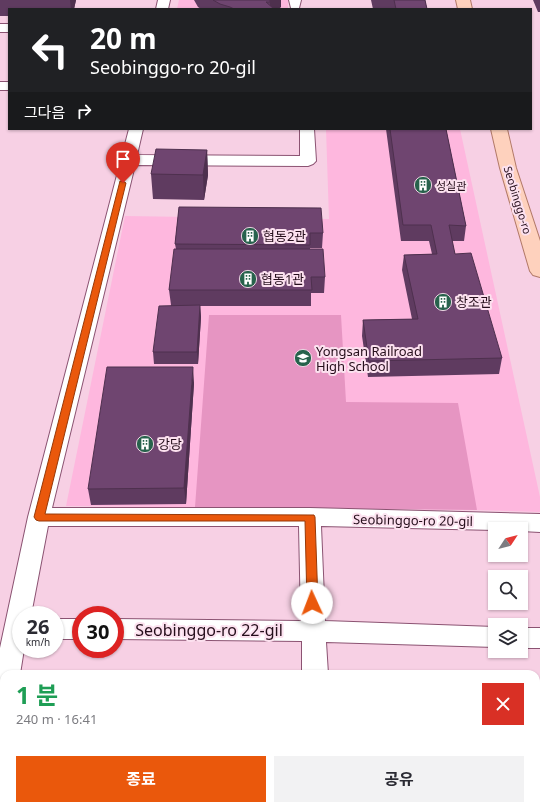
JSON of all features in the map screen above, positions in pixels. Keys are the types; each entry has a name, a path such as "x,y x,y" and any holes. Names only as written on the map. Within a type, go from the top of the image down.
{"main road":[{"name":"Seobinggo-ro","path":"499,130 508,168 540,271"}],"street":[{"path":"22,606 39,517 136,130"},
{"path":"128,160 308,161 307,130"},
{"name":"Seobinggo-ro 20-gil","path":"39,517 310,517 540,523"},
{"path":"310,517 315,670"},
{"name":"Seobinggo-ro 22-gil","path":"124,629 313,631 488,637"},
{"path":"528,638 540,638"},
{"path":"8,670 12,654"}],"shaded area":[{"path":"179,0 288,0 288,8 177,8"},
{"name":"Yongsan Railroad High School","path":"326,130 460,130 540,497 540,512 477,510 66,506 125,216 329,219"},
{"path":"209,315 341,315 346,402 458,403 477,510 195,507"}],"building":[{"path":"213,0 270,0 270,2 266,2 273,8 232,8"},
{"path":"394,0 425,0 427,8 396,8"},
{"path":"390,130 446,130 466,226 449,225 455,254 471,253 502,358 369,361 363,320 418,319 404,255 437,254 431,225 403,225"},
{"path":"156,149 207,150 203,175 151,174"},
{"path":"179,207 321,208 323,233 310,233 310,245 175,244"},
{"path":"174,249 323,249 325,277 311,277 312,290 169,290"},
{"path":"200,305 197,352 153,352 159,306"},
{"name":"강당","path":"107,367 193,367 184,488 88,489"}],"place":[{"name":"성실관","path":"423,185"},
{"name":"협동2관","path":"250,236"},
{"name":"협동1관","path":"248,279"},
{"name":"창조관","path":"443,302"},
{"name":"Yongsan Railroad High School","path":"303,358"},
{"name":"강당","path":"145,444"}],"route":[{"path":"123,183 39,517 310,517 312,603"}]}
